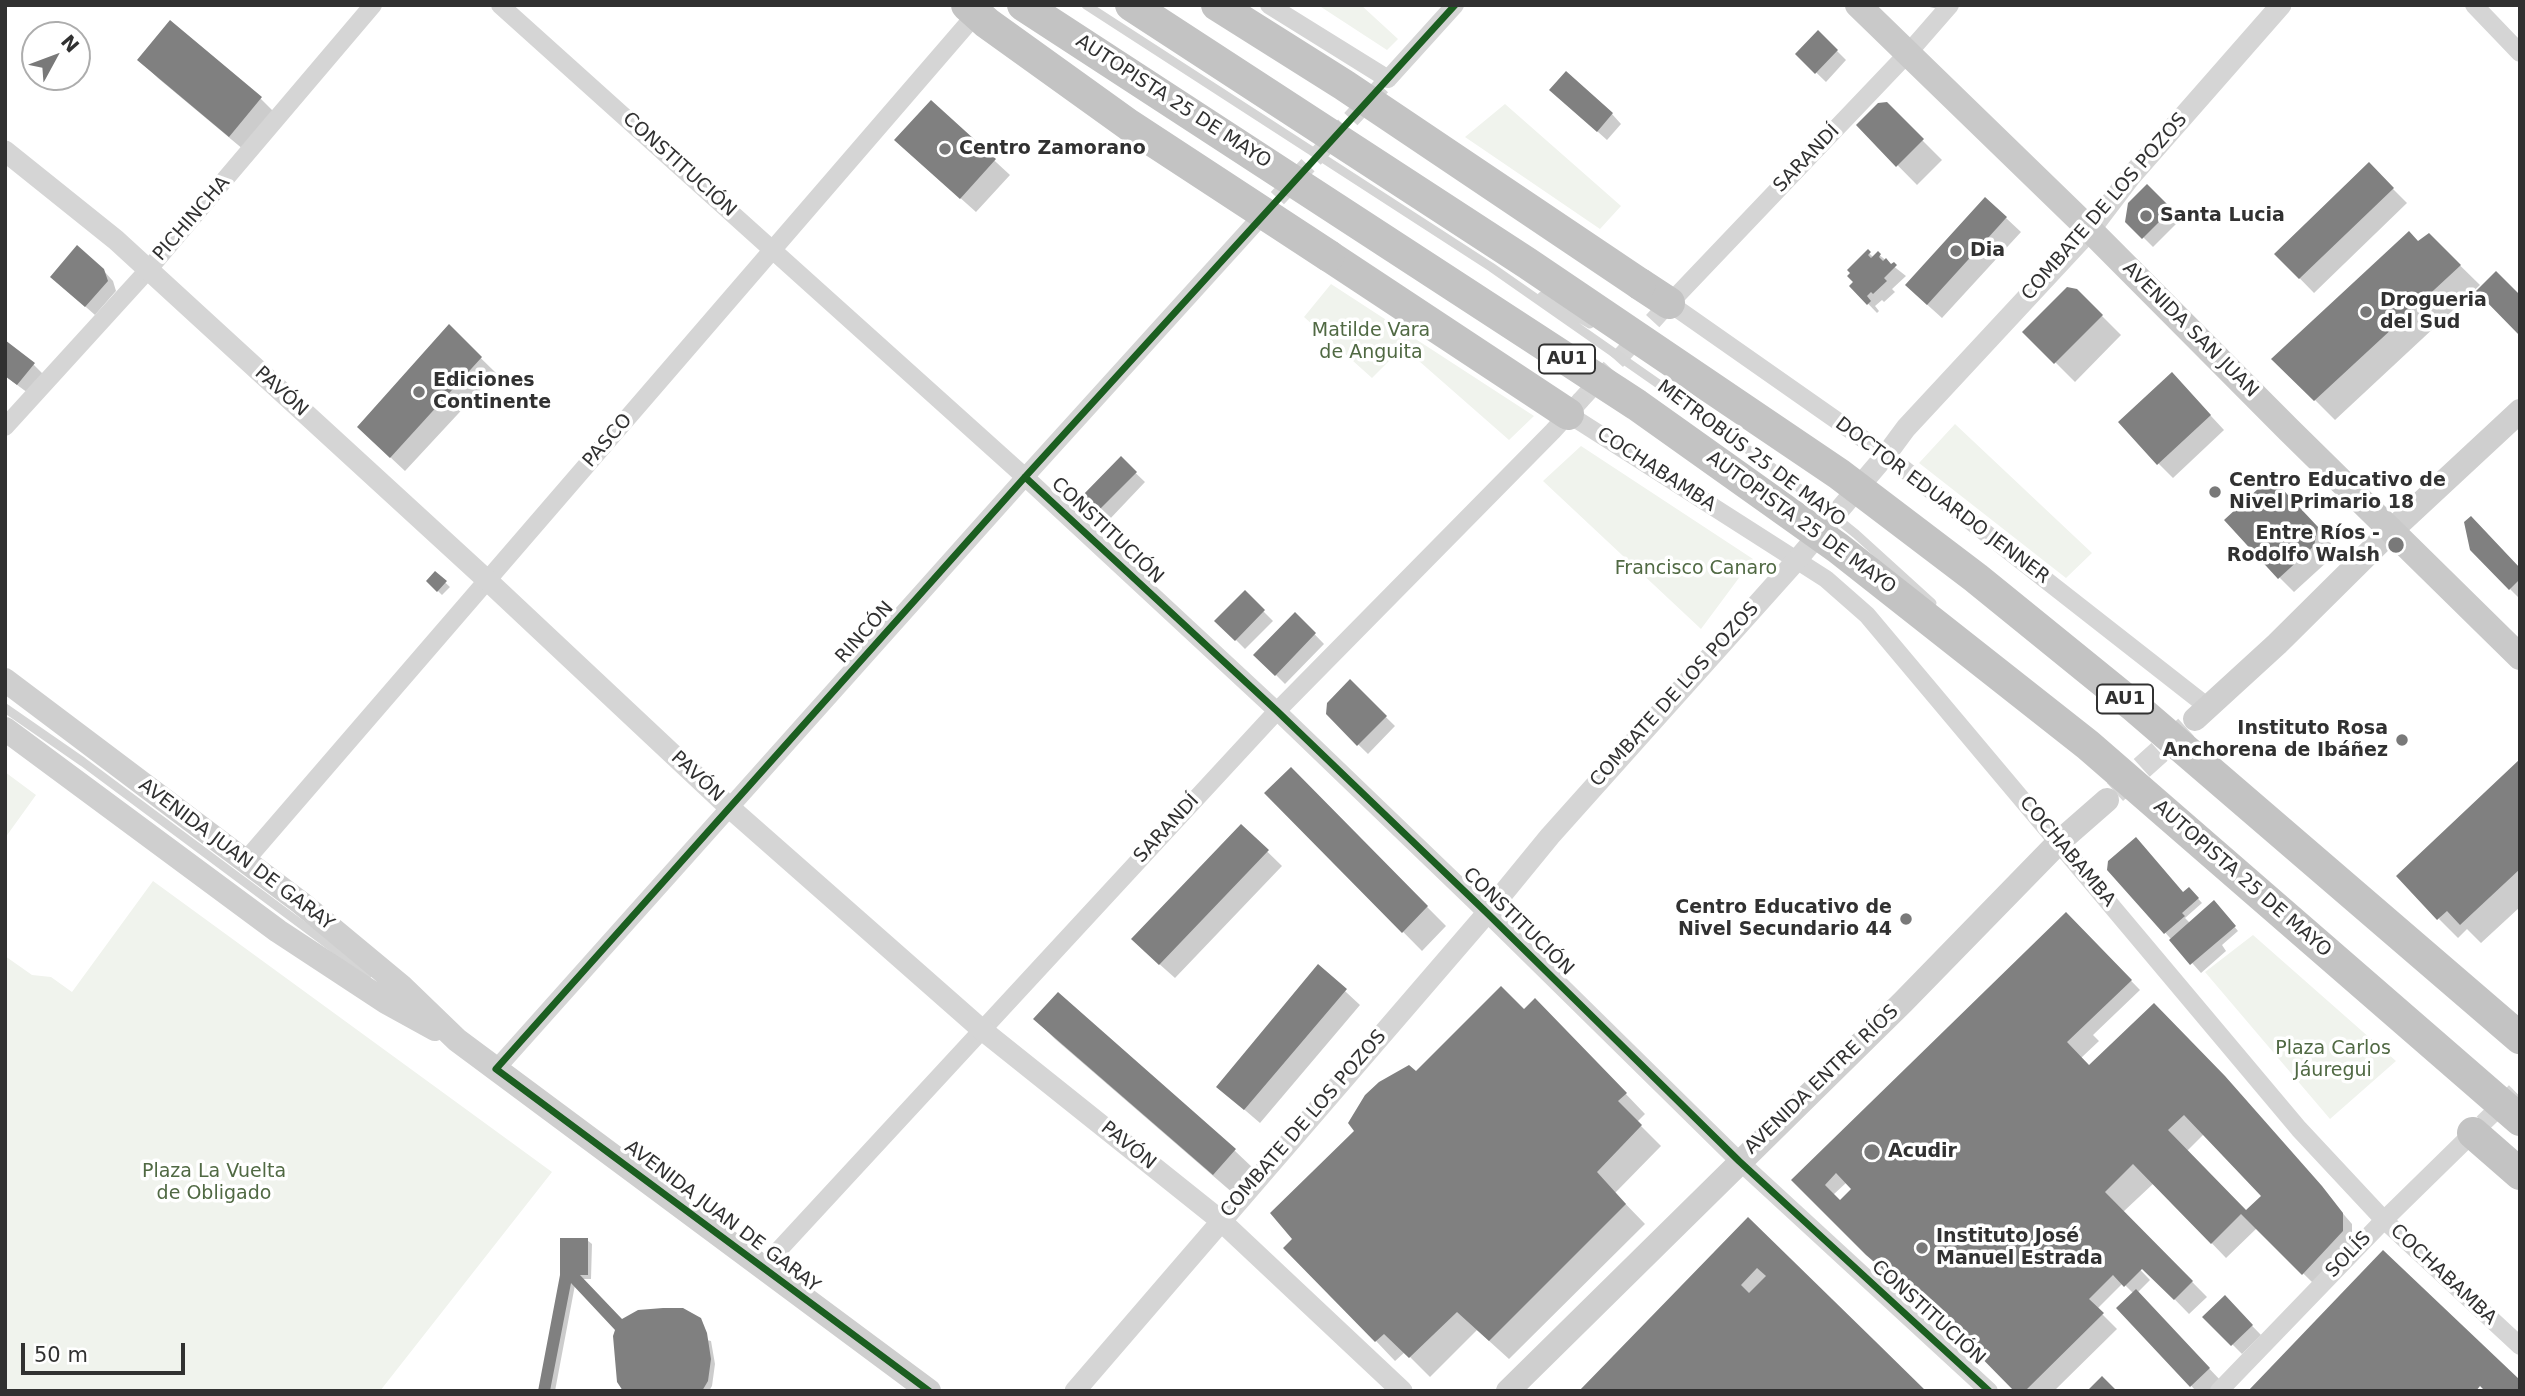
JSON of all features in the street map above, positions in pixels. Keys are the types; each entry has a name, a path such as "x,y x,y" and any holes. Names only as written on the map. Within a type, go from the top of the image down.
{"highway":[{"name":"AUTOPISTA 25 DE MAYO","path":"1023,5 1637,405 1838,548 2088,746 2520,1120"},
{"name":"AU1","path":"1131,5 1710,385 1839,474 1976,578 2135,707 2520,1038"},
{"path":"1217,5 1344,85 1640,284 1665,307"},
{"path":"969,13 987,23 1129,125 1329,256 1574,407"},
{"path":"2478,1128 2520,1174"}],"main road":[{"name":"AVENIDA SAN JUAN","path":"1858,5 2090,230 2520,657"},
{"path":"2202,713 2520,411"},
{"name":"AVENIDA JUAN DE GARAY","path":"5,680 245,861 367,957 457,1040 929,1391"},
{"name":"AVENIDA JUAN DE GARAY","path":"5,729 278,931 386,1002 457,1040"},
{"name":"AVENIDA ENTRE RÍOS","path":"1508,1391 1903,1002 2059,842 2107,800"}],"street":[{"name":"PICHINCHA","path":"5,427 148,270 373,5"},
{"name":"CONSTITUCIÓN","path":"500,5 1025,477 1277,711 1739,1161 1989,1391"},
{"path":"1269,5 1388,79 1455,5"},
{"name":"SARANDÍ","path":"1665,307 1909,52 1950,5"},
{"name":"COMBATE DE LOS POZOS","path":"1075,1391 1487,913 1550,836 1796,561 1906,428 2090,230 2131,176 2281,5"},
{"path":"2474,5 2520,52"},
{"name":"PASCO","path":"245,861 773,249 969,13"},
{"name":"PAVÓN","path":"5,151 116,240 488,581 730,808 981,1029 1220,1220 1402,1391"},
{"name":"RINCÓN","path":"496,1069 1258,220"},
{"name":"DOCTOR EDUARDO JENNER","path":"1665,307 1886,455 2202,713"},
{"name":"SARANDÍ","path":"763,1267 1277,711 1574,407"},
{"name":"COCHABAMBA","path":"1574,407 1826,579 1867,615 2299,1129 2384,1220 2520,1346"},
{"name":"SOLÍS","path":"2219,1391 2384,1220 2478,1128"}],"lane":[{"name":"METROBÚS 25 DE MAYO","path":"1086,5 1491,267 1660,385 1784,476 1856,534 1937,607"},
{"name":"METROBÚS 25 DE MAYO","path":"1491,267 1599,329"},
{"name":"METROBÚS 25 DE MAYO","path":"1623,342 1710,385"},
{"path":"1977,644 2088,746"},
{"path":"5,708 83,762 380,983"},
{"path":"391,991 457,1040"}],"green space":[{"path":"1318,5 1361,5 1398,39 1387,50"},
{"path":"1505,104 1621,206 1600,229 1465,137"},
{"name":"Matilde Vara de Anguita","path":"1331,284 1534,416 1509,440 1403,347 1372,378 1304,317"},
{"path":"1955,424 2092,553 2066,578 1919,463"},
{"name":"Francisco Canaro","path":"1581,446 1753,559 1701,629 1543,481"},
{"path":"5,772 36,795 5,838"},
{"name":"Plaza La Vuelta de Obligado","path":"153,881 552,1172 380,1391 5,1391 5,956 32,975 51,977 72,992"},
{"name":"Plaza Carlos Jáuregui","path":"2253,935 2396,1061 2330,1119 2205,972"}],"building":[{"path":"170,20 262,97 229,137 137,60"},
{"path":"1818,30 1838,50 1815,74 1795,54"},
{"path":"1566,71 1613,113 1597,132 1549,90"},
{"name":"Centro Zamorano","path":"931,100 996,159 960,199 894,140"},
{"path":"1887,102 1924,139 1896,167 1856,125 1878,103"},
{"path":"2369,162 2394,188 2299,279 2274,254"},
{"name":"Santa Lucia","path":"2147,184 2172,209 2142,239 2125,222 2128,203"},
{"name":"Dia","path":"1985,197 2007,217 1927,305 1905,285"},
{"name":"Drogueria del Sud","path":"2409,231 2418,241 2429,233 2461,265 2314,401 2271,359"},
{"path":"77,245 104,269 108,281 85,307 50,277"},
{"path":"1868,249 1871,258 1878,251 1883,261 1886,258 1891,264 1894,262 1897,265 1884,278 1887,281 1867,296 1871,301 1867,305 1849,286 1853,282 1847,276 1850,273 1847,270"},
{"path":"2496,271 2520,295 2520,336 2476,291"},
{"path":"2067,287 2077,289 2103,315 2054,364 2022,332"},
{"name":"Ediciones Continente","path":"449,324 482,357 390,458 357,427"},
{"path":"5,340 35,363 17,385 5,376"},
{"path":"2172,372 2211,415 2157,465 2118,422"},
{"path":"1121,456 1137,472 1097,512 1081,497"},
{"path":"2271,477 2318,527 2314,546 2278,579 2224,520"},
{"path":"2471,516 2520,568 2520,579 2509,590 2470,550 2464,522"},
{"path":"435,571 447,581 437,592 426,581"},
{"path":"1245,590 1265,610 1235,641 1214,621"},
{"path":"1295,612 1316,633 1275,676 1253,655"},
{"path":"1350,679 1387,716 1357,746 1326,714 1327,703"},
{"path":"2520,759 2520,869 2460,925 2447,911 2437,920 2396,876"},
{"path":"1291,767 1428,906 1402,933 1264,793"},
{"path":"1241,824 1269,850 1159,965 1131,939"},
{"path":"2136,837 2183,892 2189,887 2199,898 2182,913 2185,916 2164,934 2107,870 2108,861"},
{"path":"2214,900 2236,926 2190,965 2169,940"},
{"path":"2066,912 2132,980 2067,1042 2089,1065 2154,1003 2225,1076 2322,1186 2343,1213 2343,1231 2302,1275 2241,1214 2211,1244 2133,1164 2105,1192 2193,1281 2174,1300 2142,1269 2124,1287 2113,1275 2089,1299 2104,1313 2025,1391 2014,1391 1958,1334 1866,1255 1791,1180","holes":["2184,1115 2261,1196 2246,1210 2168,1130","1836,1173 1851,1189 1840,1200 1825,1185"]},
{"path":"1318,964 1347,989 1244,1110 1216,1087"},
{"path":"1501,986 1524,1009 1535,998 1627,1093 1618,1101 1642,1125 1597,1172 1626,1204 1489,1341 1457,1312 1409,1358 1384,1334 1375,1342 1283,1248 1292,1239 1270,1213 1354,1131 1348,1123 1365,1095 1379,1082 1409,1065 1416,1071"},
{"path":"1058,992 1236,1149 1213,1175 1033,1019"},
{"path":"1748,1217 1926,1391 1579,1391","holes":["1757,1268 1766,1276 1749,1293 1741,1285"]},
{"path":"560,1238 588,1238 588,1275 580,1275 622,1319 638,1310 663,1308 683,1308 701,1318 707,1333 711,1359 708,1381 702,1391 623,1391 617,1382 613,1336 615,1330 571,1283 550,1391 538,1391 560,1275"},
{"path":"2383,1250 2520,1380 2520,1391 2485,1391 2480,1386 2476,1391 2248,1391"},
{"path":"2136,1289 2210,1368 2190,1387 2116,1308"},
{"path":"2225,1295 2253,1325 2231,1346 2202,1317"},
{"path":"2102,1376 2117,1391 2087,1391"}],"tunnel":[{"path":"1259,218 1388,79"},
{"path":"1580,401 1661,312"},
{"path":"2115,792 2187,727"},
{"path":"2483,1123 2520,1087"}],"cycle path":[{"path":"929,1391 496,1069 1025,477 1455,5"},
{"path":"1025,477 1277,711 1739,1161 1989,1391"}],"place":[{"name":"Centro Zamorano","path":"945,149"},
{"name":"Santa Lucia","path":"2146,216"},
{"name":"Dia","path":"1956,251"},
{"name":"Drogueria del Sud","path":"2366,312"},
{"name":"Ediciones Continente","path":"419,392"},
{"name":"Centro Educativo de Nivel Primario 18","path":"2215,492"},
{"name":"Entre Ríos - Rodolfo Walsh","path":"2396,545"},
{"name":"Instituto Rosa Anchorena de Ibáñez","path":"2402,740"},
{"name":"Centro Educativo de Nivel Secundario 44","path":"1906,919"},
{"name":"Acudir","path":"1872,1152"},
{"name":"Instituto José Manuel Estrada","path":"1922,1248"}]}
